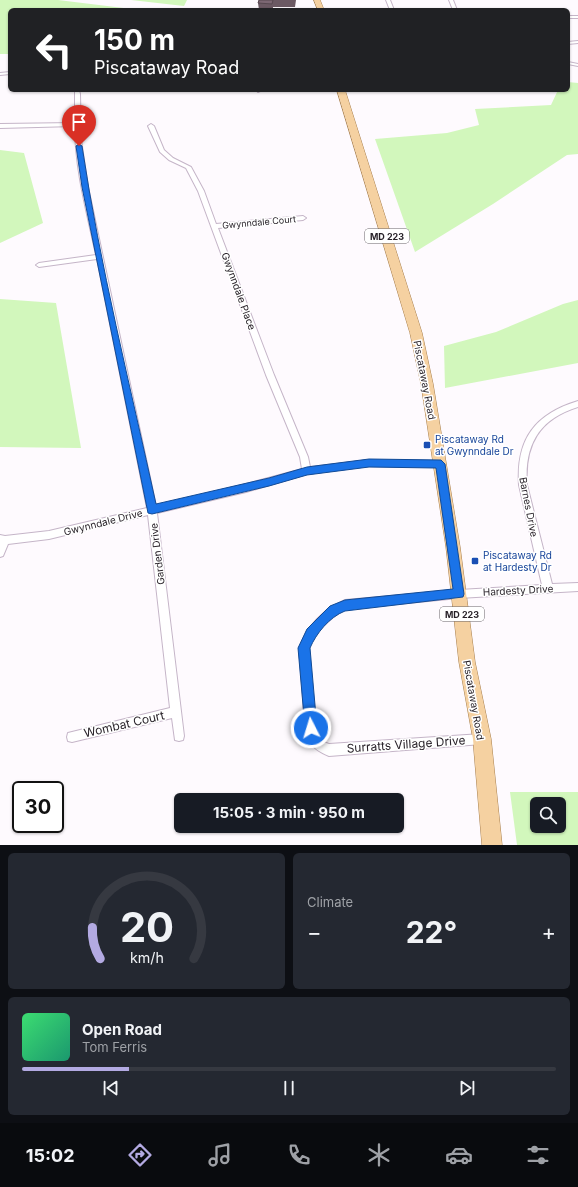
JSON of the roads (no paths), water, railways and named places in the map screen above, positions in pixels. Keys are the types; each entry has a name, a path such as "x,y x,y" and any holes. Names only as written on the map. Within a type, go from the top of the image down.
{"main road":[{"name":"Piscataway Road","path":"342,92 416,333 427,384 441,464 459,594 466,662 482,739 492,845"}],"street":[{"name":"Garden Drive","path":"77,92 79,107 78,124 85,187 152,510 179,736"},
{"path":"0,126 78,124"},
{"name":"Gwynndale Place","path":"151,126 162,151 171,159 184,165 190,170 201,191 270,375 304,457 307,471"},
{"name":"Gwynndale Court","path":"215,226 304,218"},
{"path":"39,265 99,257"},
{"name":"Barnes Drive","path":"548,588 523,485 522,460 524,450 530,437 540,426 565,408 578,404"},
{"name":"Gwynndale Drive","path":"3,539 48,535 253,486 307,471 369,463 441,464"},
{"path":"0,553 3,539"},
{"name":"Hardesty Drive","path":"459,594 578,587"},
{"name":"Surratts Village Drive","path":"459,594 345,606 334,610 311,632 304,648 311,728 316,742 321,747 329,750 482,739"},
{"name":"Wombat Court","path":"72,737 176,712"}],"place":[{"name":"Piscataway Rd at Gwynndale Dr","path":"427,445"},
{"name":"Piscataway Rd at Hardesty Dr","path":"475,561"}]}
